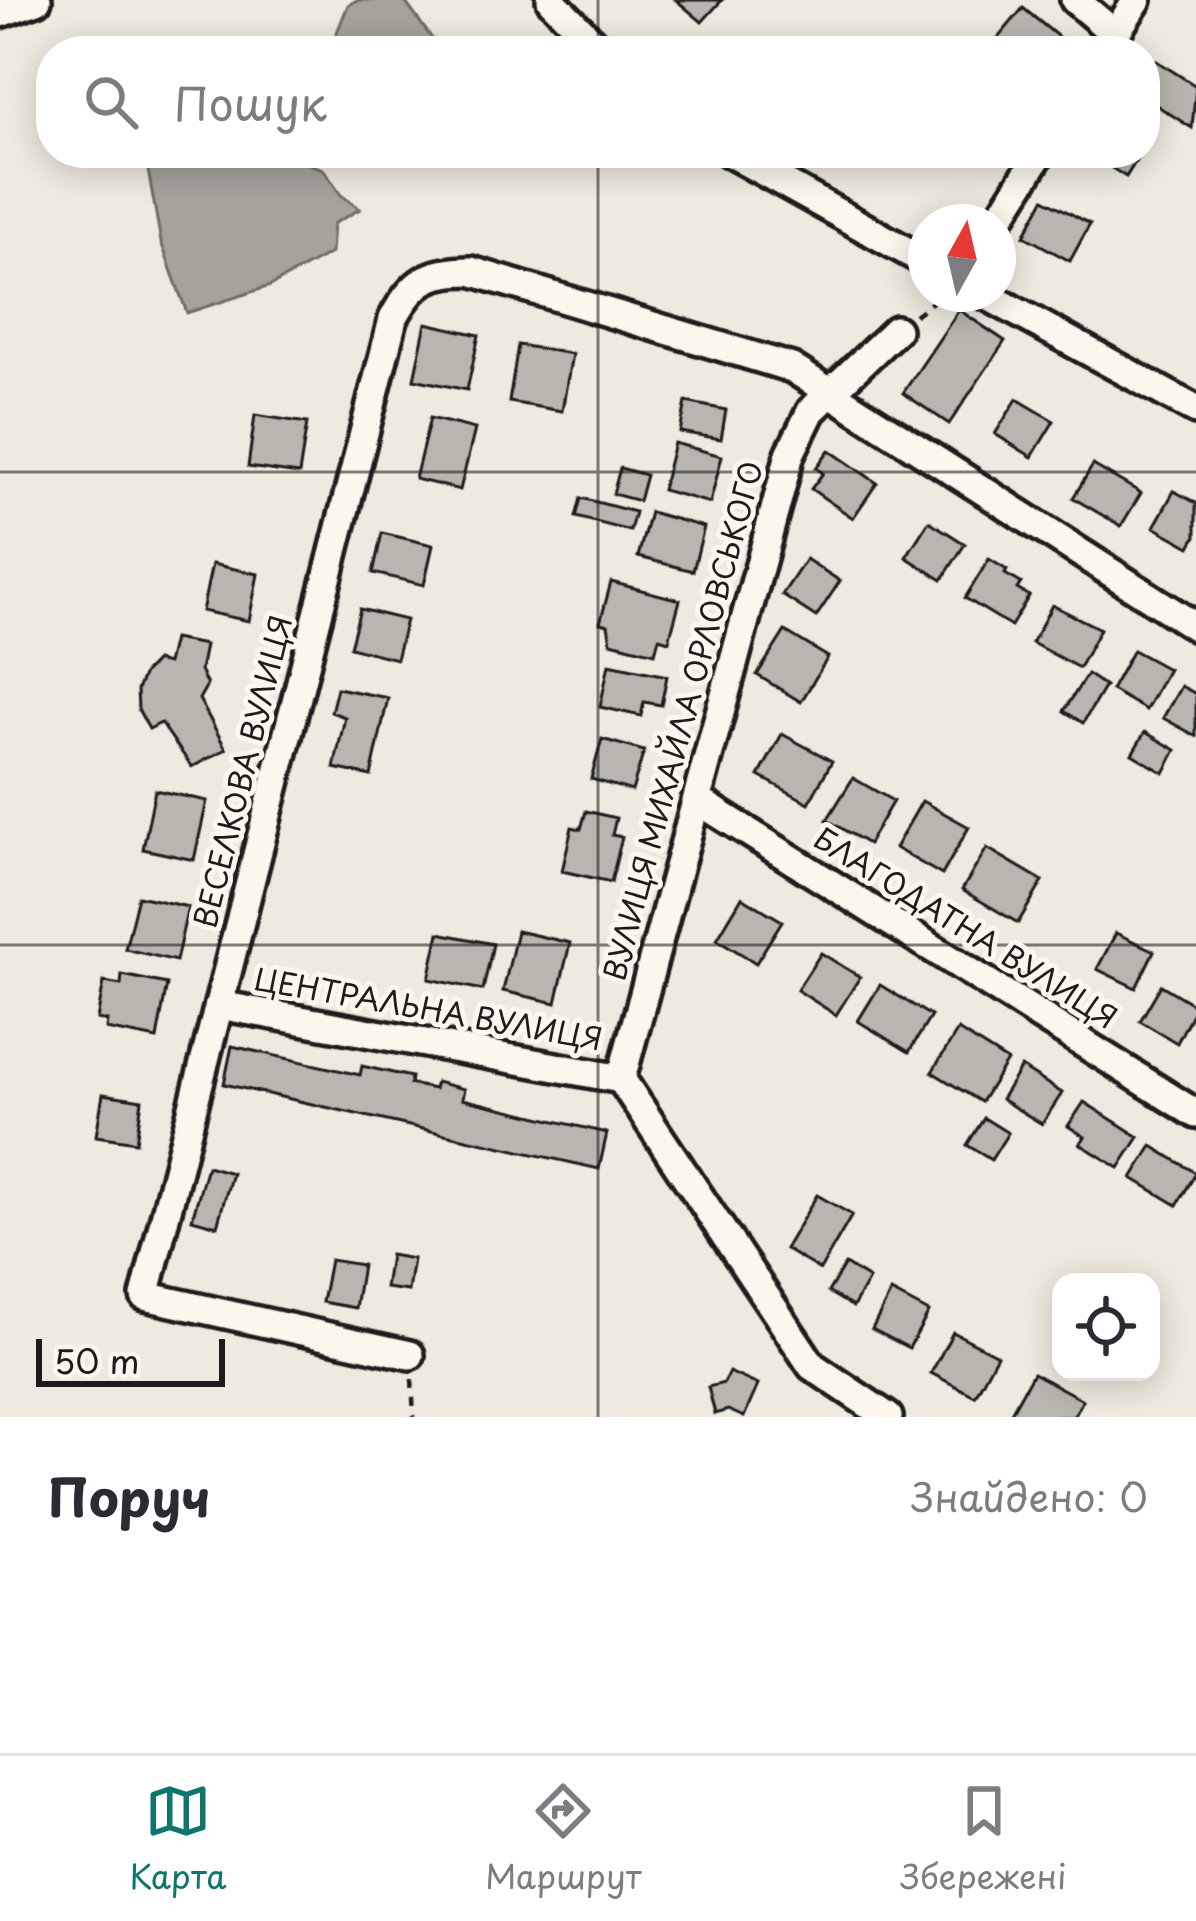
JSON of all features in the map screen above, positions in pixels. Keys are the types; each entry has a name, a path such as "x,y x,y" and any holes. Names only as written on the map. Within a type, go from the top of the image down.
{"street":[{"path":"0,13 37,0"},
{"path":"550,0 586,36"},
{"path":"1075,0 1105,36"},
{"path":"1114,36 1137,0"},
{"path":"757,168 908,252"},
{"path":"1008,204 1031,168"},
{"name":"ВЕСЕЛКОВА ВУЛИЦЯ","path":"410,1355 145,1296 393,319 412,286 427,275 471,271 792,368 831,390"},
{"path":"1016,312 1196,410"},
{"name":"ВУЛИЦЯ МИХАЙЛА ОРЛОВСЬКОГО","path":"621,1079 790,454 811,411 896,330"},
{"path":"831,390 1196,627"},
{"name":"БЛАГОДАТНА ВУЛИЦЯ","path":"699,801 1196,1114"},
{"name":"ЦЕНТРАЛЬНА ВУЛИЦЯ","path":"219,1005 621,1079 812,1366 888,1417"}],"path":[{"path":"410,1355 414,1417"}],"shaded area":[{"path":"357,0 404,0 430,36 336,36 348,5"},
{"path":"148,168 320,168 341,195 360,209 333,224 331,253 270,286 187,313 161,242"}],"building":[{"path":"676,0 722,0 702,22"},
{"path":"1023,8 1057,36 1000,36"},
{"path":"1160,63 1196,86 1192,128 1160,108"},
{"path":"1044,199 1090,224 1070,261 1024,236"},
{"path":"958,312 1005,341 949,424 903,393"},
{"path":"426,323 479,335 467,390 414,379"},
{"path":"518,345 572,354 562,411 509,402"},
{"path":"1017,399 1054,421 1032,457 995,434"},
{"path":"686,402 726,410 721,439 680,432"},
{"path":"255,415 307,423 299,474 248,467"},
{"path":"430,418 475,429 460,490 415,479"},
{"path":"674,443 722,456 710,503 662,490"},
{"path":"829,450 877,483 853,518 811,489 823,473 816,468"},
{"path":"1093,465 1141,493 1121,526 1073,498"},
{"path":"620,468 646,475 639,501 613,494"},
{"path":"1174,491 1196,503 1196,536 1190,547 1154,527"},
{"path":"581,498 635,512 630,531 576,517"},
{"path":"650,512 704,527 693,571 638,557"},
{"path":"929,521 965,544 942,580 906,557"},
{"path":"382,533 433,545 424,585 373,573"},
{"path":"806,559 840,581 816,617 782,595"},
{"path":"989,559 1007,570 1005,574 1021,583 1017,589 1029,596 1011,626 965,598"},
{"path":"212,564 258,574 249,621 202,611"},
{"path":"611,582 680,600 669,641 659,638 655,653 611,642 608,625 600,623"},
{"path":"1052,605 1100,629 1079,668 1032,643"},
{"path":"360,609 406,620 396,659 350,647"},
{"path":"785,631 828,657 801,702 757,675"},
{"path":"173,639 205,645 200,671 207,685 199,699 226,749 192,767 161,723 149,729 138,709 137,690 144,673 156,661 167,664"},
{"path":"1133,650 1168,669 1146,710 1111,690"},
{"path":"609,664 667,676 661,705 644,702 641,716 600,707"},
{"path":"1087,674 1105,686 1083,723 1064,711"},
{"path":"1181,686 1196,694 1196,736 1163,718"},
{"path":"337,688 388,698 371,776 334,768 345,717 331,712"},
{"path":"1145,732 1176,750 1164,773 1132,754"},
{"path":"782,734 832,761 809,803 759,776"},
{"path":"602,739 644,751 632,791 591,779"},
{"path":"853,778 893,801 868,844 827,820"},
{"path":"155,790 207,801 194,860 143,849"},
{"path":"922,801 969,827 942,875 895,848"},
{"path":"586,811 616,818 612,835 622,837 611,882 562,871 572,827 581,829"},
{"path":"987,848 1043,881 1018,923 962,890"},
{"path":"138,896 188,907 176,961 125,949"},
{"path":"742,897 782,921 756,963 717,939"},
{"path":"517,931 570,943 556,1003 503,991"},
{"path":"439,933 493,944 483,990 429,979"},
{"path":"1116,933 1154,951 1136,988 1097,969"},
{"path":"821,953 860,977 836,1015 797,990"},
{"path":"122,975 167,984 157,1039 106,1029 107,1021 97,1019 104,982 121,985"},
{"path":"880,985 931,1016 909,1052 858,1021"},
{"path":"1161,985 1196,1006 1177,1043 1140,1021"},
{"path":"958,1030 1007,1061 981,1102 932,1072"},
{"path":"232,1046 360,1075 362,1066 411,1077 410,1084 434,1089 436,1082 464,1089 462,1099 607,1133 599,1169 224,1084"},
{"path":"1021,1067 1062,1093 1042,1124 1001,1099"},
{"path":"103,1094 142,1100 136,1142 96,1136"},
{"path":"1084,1102 1139,1137 1119,1168 1080,1144 1085,1137 1068,1126"},
{"path":"984,1118 1008,1133 991,1160 967,1145"},
{"path":"1152,1146 1196,1173 1177,1205 1132,1178"},
{"path":"207,1166 232,1173 217,1226 192,1219"},
{"path":"817,1195 852,1215 820,1270 785,1249"},
{"path":"390,1255 413,1259 408,1291 385,1288"},
{"path":"330,1260 362,1265 355,1308 322,1302"},
{"path":"845,1264 869,1279 853,1307 828,1292"},
{"path":"891,1292 929,1312 909,1348 872,1329"},
{"path":"953,1332 997,1355 975,1396 931,1373"},
{"path":"729,1372 758,1385 744,1417 728,1410 715,1414 708,1387 724,1383"},
{"path":"1033,1373 1083,1400 1073,1417 1009,1416"}]}
